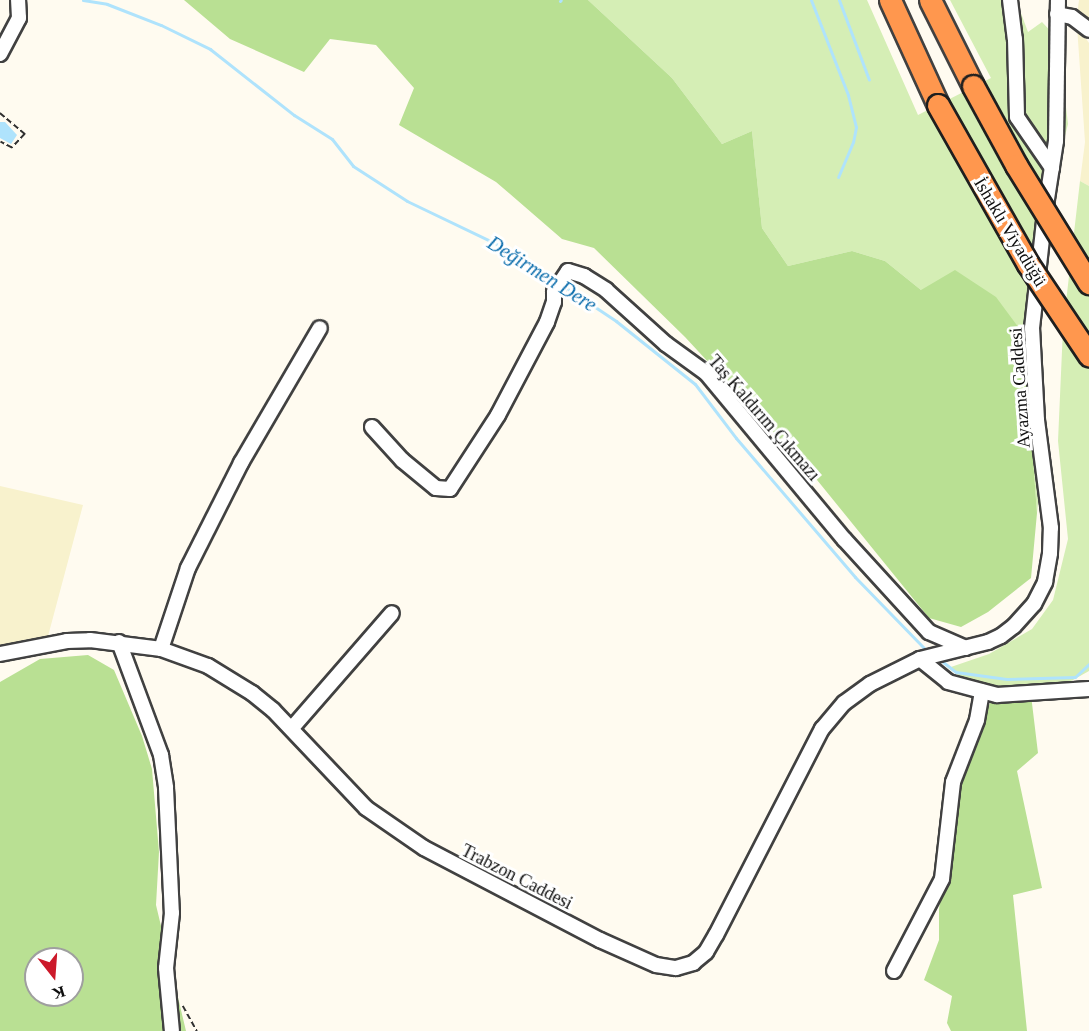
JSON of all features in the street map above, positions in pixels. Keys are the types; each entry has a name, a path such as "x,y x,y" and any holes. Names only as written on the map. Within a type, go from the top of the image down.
{"highway":[{"name":"İshaklı Viyadüğü","path":"890,0 938,105 1028,264 1089,355"},
{"path":"930,0 973,86 1028,184 1089,283"}],"street":[{"path":"0,54 19,18 18,0"},
{"path":"1010,0 1015,39 1017,117 1052,168"},
{"path":"1058,7 1088,30"},
{"name":"Ayazma Caddesi","path":"920,659 988,642 1014,626 1034,604 1045,582 1052,528 1037,420 1032,328 1052,168 1058,98 1058,7"},
{"name":"Taş Kaldırım Çıkmazı","path":"372,427 402,460 436,488 450,489 498,415 542,332 559,284 568,271 584,276 606,290 666,344 706,373 844,539 929,632 966,648"},
{"path":"161,649 188,568 241,463 320,328"},
{"path":"292,728 392,613"},
{"name":"Trabzon Caddesi","path":"0,654 67,640 119,642 161,649 208,666 252,693 292,728 366,808 415,842 469,874 600,940 656,965 676,968 693,963 706,952 822,729 844,703 861,690 920,659"},
{"path":"119,642 161,755 166,788 172,913 166,968 172,1031"},
{"path":"920,659 948,682 997,695 1031,695 1089,689"},
{"path":"894,971 942,879 953,782 977,720 982,691"}],"path":[{"path":"0,113 25,134 12,148 0,142"}],"shaded area":[{"path":"1079,0 1089,0 1089,25 1077,15"},
{"path":"1077,26 1089,43 1089,186 1080,181 1085,142"},
{"path":"0,486 83,505 47,640 0,649"}],"green space":[{"path":"184,0 588,0 672,78 722,144 752,131 762,228 788,266 852,251 885,261 921,290 955,270 996,297 1024,335 1037,513 1031,578 988,612 961,627 929,618 813,475 685,337 594,248 562,239 496,182 399,125 414,88 376,45 330,39 304,72 230,39"},
{"path":"588,0 867,0 918,115 991,78 950,0 1016,0 1028,32 1042,22 1058,39 1068,124 1055,175 1039,267 1037,359 1042,465 1037,513 1024,335 921,290 885,261 852,251 788,266 762,228 752,131 722,144 672,78"},
{"path":"1080,181 1089,186 1089,671 1064,685 1019,690 964,679 948,668 989,654 1032,629 1053,600 1068,539 1058,441 1063,328"},
{"path":"88,655 114,670 142,736 152,769 159,852 156,905 186,1031 0,1031 0,682 40,659"},
{"path":"997,695 1031,695 1038,753 1017,771 1042,888 1013,895 1027,1031 951,1031 947,1023 952,996 924,980 939,940 939,910 953,782 977,720"}],"water":[{"path":"0,122 5,122 17,135 11,144 0,138"}],"waterway":[{"name":"Değirmen Dere","path":"83,0 107,4 161,25 210,49 294,115 332,139 353,166 407,201 499,245 556,282"},
{"path":"811,0 848,95 856,127 853,142 838,177"},
{"path":"839,0 869,80"},
{"name":"Değirmen Dere","path":"562,285 616,321 695,384 736,438 855,577 925,649"},
{"name":"Değirmen Dere","path":"943,662 956,672 1007,679 1075,677 1089,664"}]}
